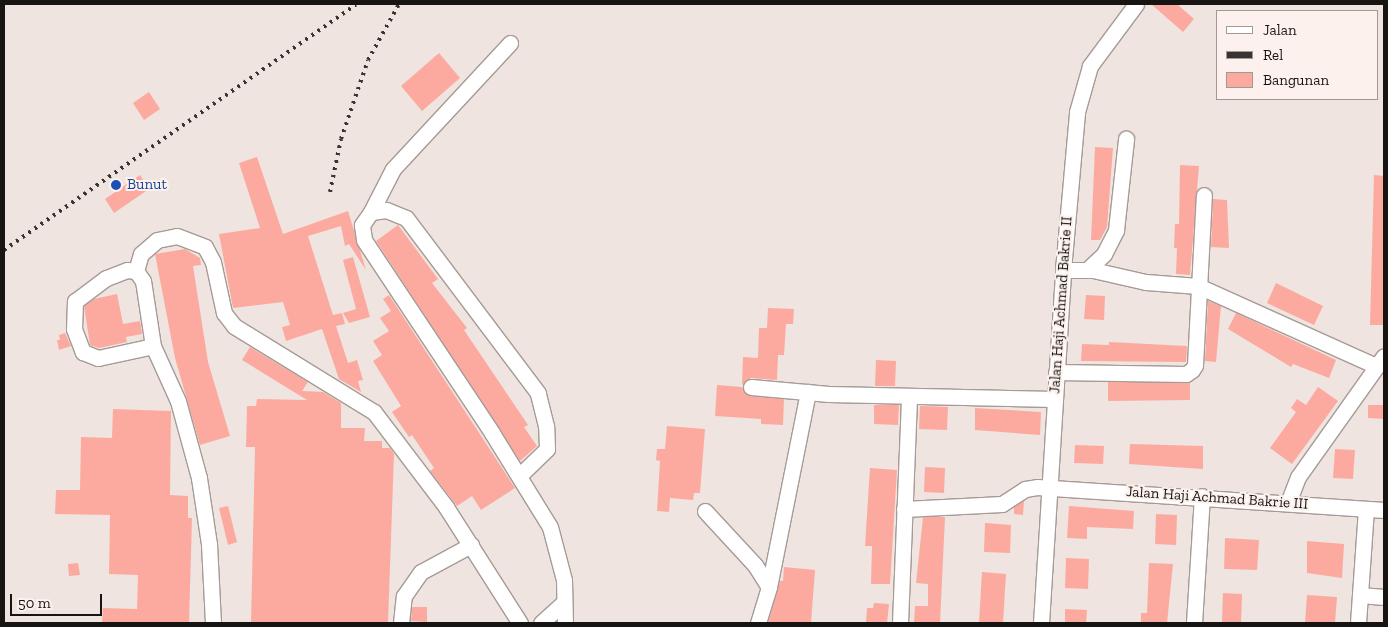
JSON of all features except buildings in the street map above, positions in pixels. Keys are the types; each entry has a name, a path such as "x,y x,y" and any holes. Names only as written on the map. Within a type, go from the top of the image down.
{"street":[{"name":"Jalan Haji Achmad Bakrie II","path":"1041,623 1062,270 1082,86 1099,51 1136,4"},
{"path":"510,43 393,169 371,212 362,225 364,240 519,476 550,527 564,580 563,603 565,623"},
{"path":"1087,270 1104,254 1116,230 1126,139"},
{"path":"1056,372 1186,374 1192,370 1195,365 1204,195"},
{"path":"371,212 386,210 406,218 538,393 546,426 547,449 519,476"},
{"path":"136,271 141,254 157,240 177,236 205,247 213,262 224,313 234,326 374,412 446,507 520,623"},
{"path":"153,346 98,358 83,352 76,341 73,312 80,295 112,275 126,270 136,271 143,281 153,346 178,401 199,478 209,544 213,623"},
{"path":"1062,270 1087,270 1146,282 1198,286 1380,361 1341,421 1298,477 1288,503"},
{"path":"752,387 808,392 1054,399"},
{"path":"758,623 769,587 808,392"},
{"path":"900,623 909,396"},
{"name":"Jalan Haji Achmad Bakrie III","path":"904,509 1002,504 1025,489 1050,488 1202,496 1384,510"},
{"path":"1194,623 1202,496"},
{"path":"1358,623 1366,509"},
{"path":"705,511 755,565 769,587"},
{"path":"401,623 404,596 416,577 470,545"},
{"path":"1360,595 1384,597"},
{"path":"541,623 563,603"}],"railway":[{"path":"4,250 356,4"},
{"path":"330,192 341,139 368,60 399,4"}],"place":[{"name":"Bunut","path":"116,185"}]}
